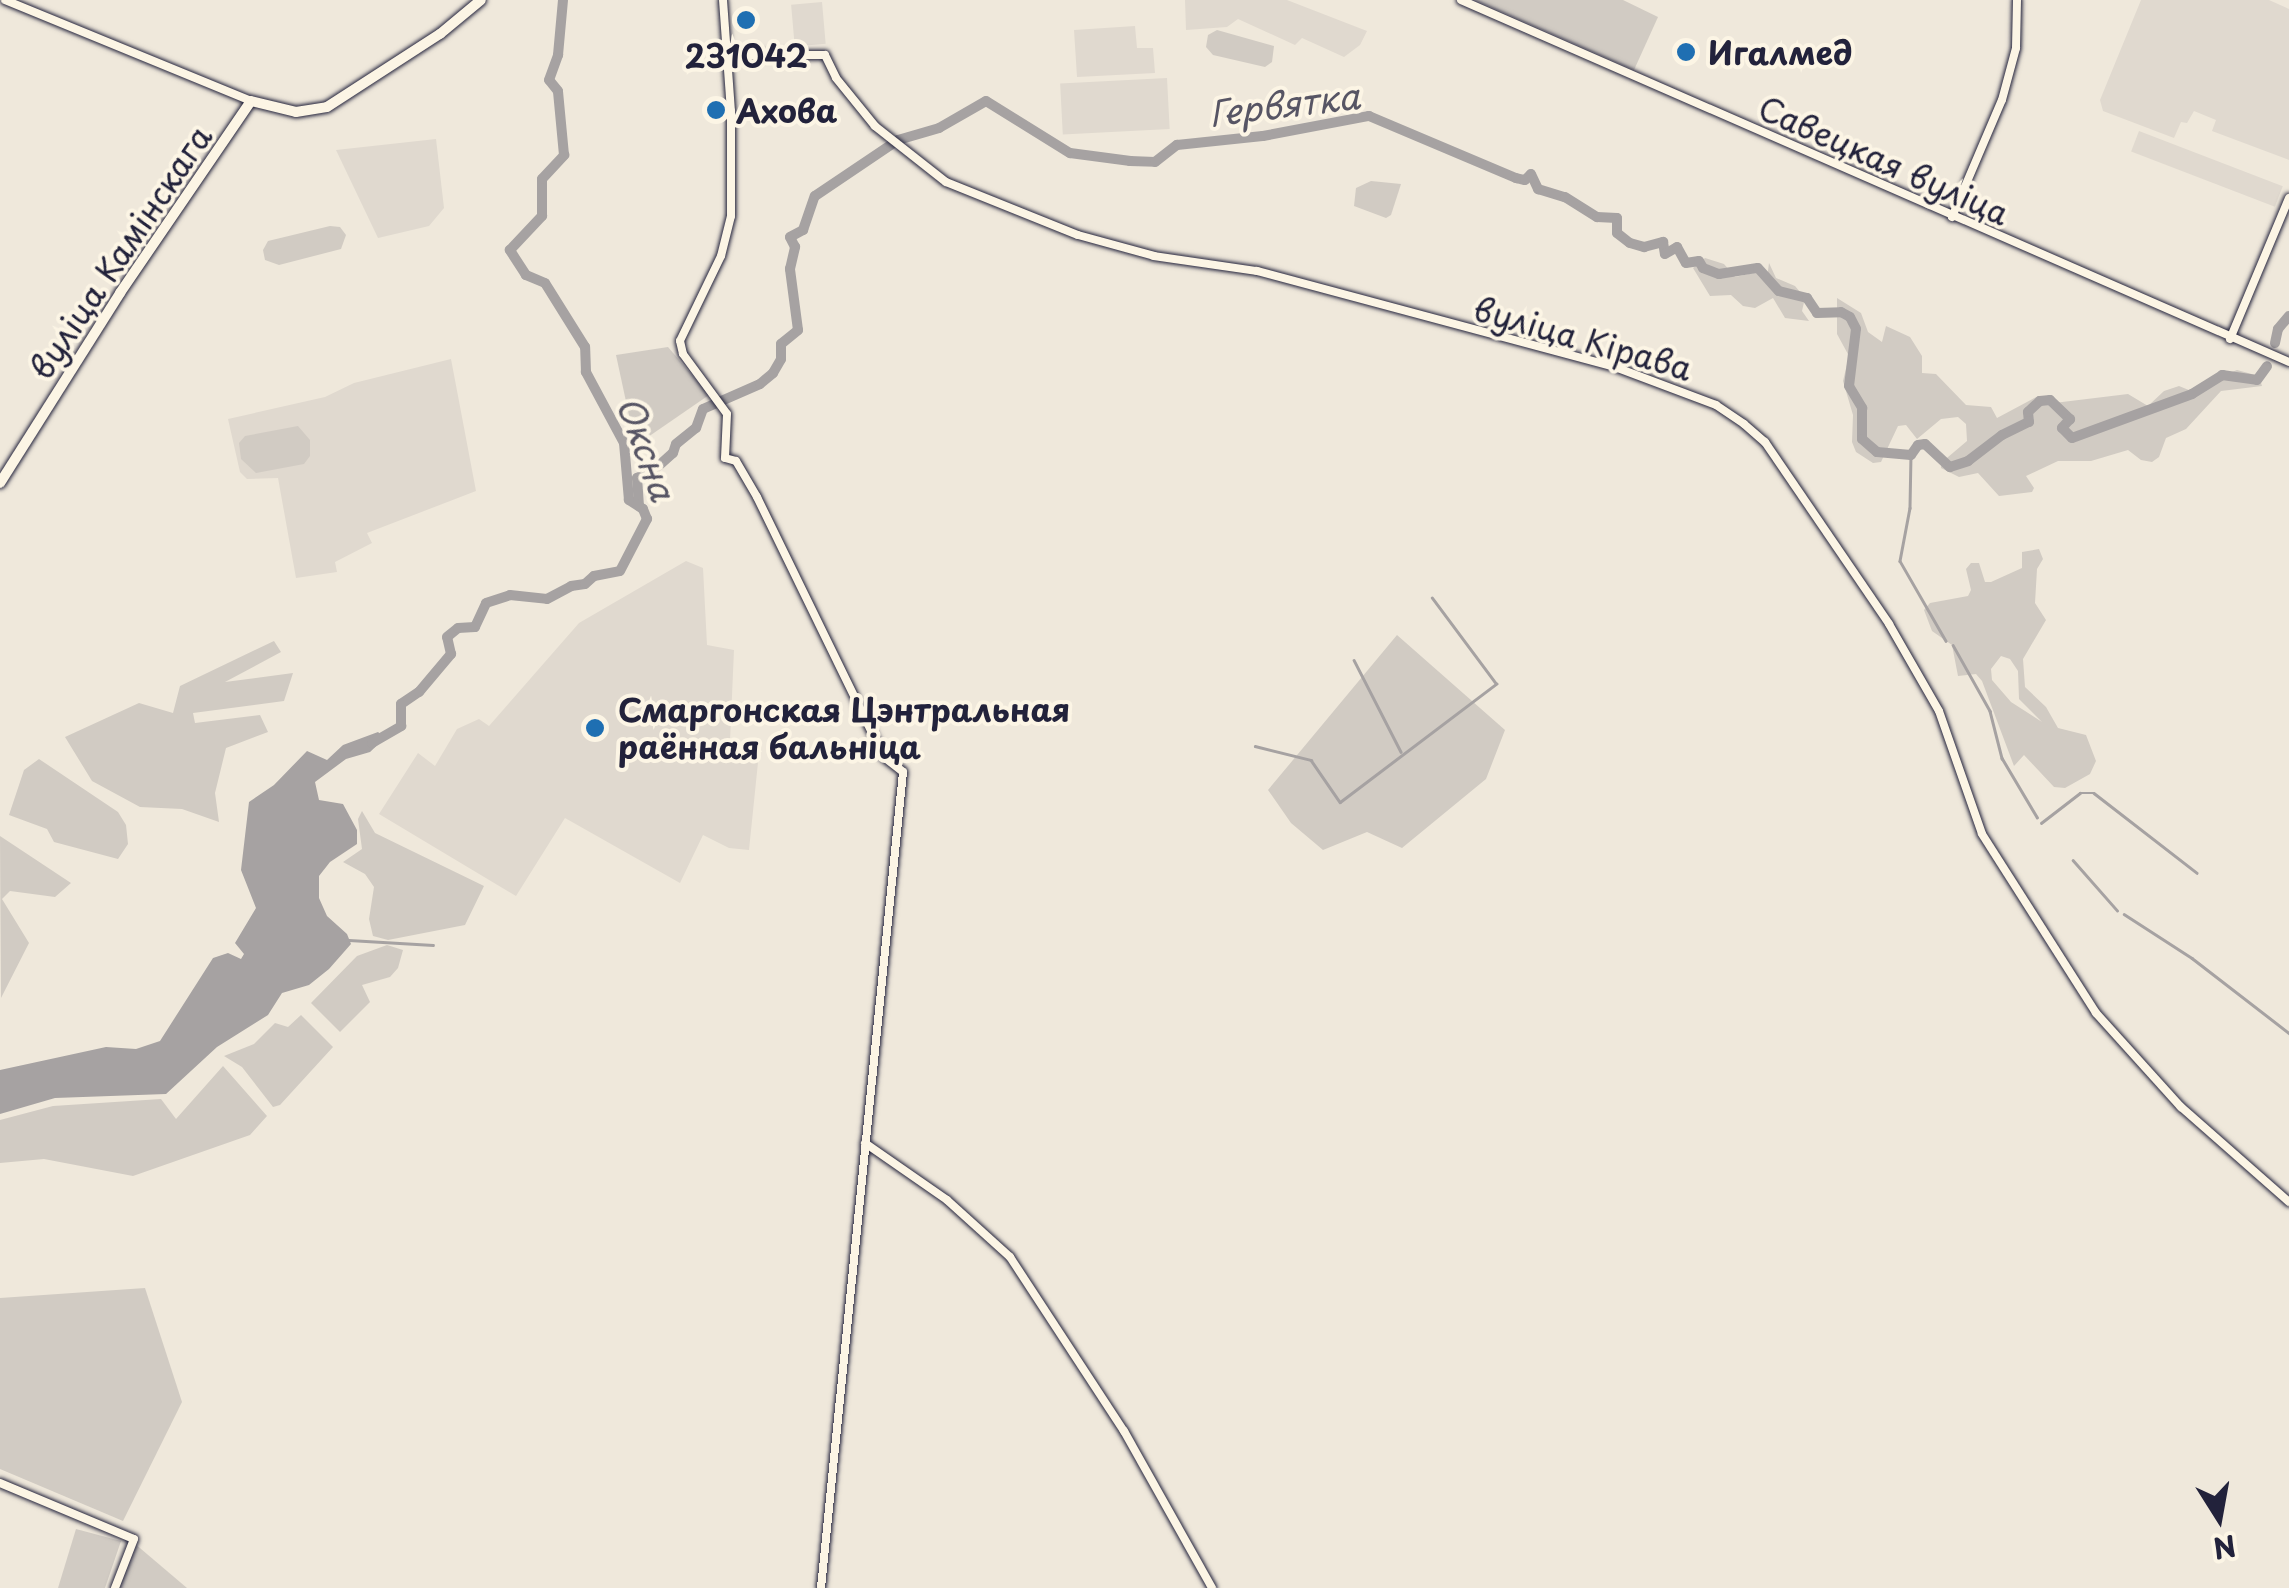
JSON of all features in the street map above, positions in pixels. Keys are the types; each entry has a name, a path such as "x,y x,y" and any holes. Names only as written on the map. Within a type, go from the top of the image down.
{"main road":[{"path":"250,101 296,112 327,106 440,34 481,0"},
{"name":"вуліца Камінскага","path":"0,483 120,293 250,101"}],"street":[{"path":"5,0 250,101"},
{"path":"724,0 731,216 712,279 680,341 683,354 723,405 729,428 726,458 736,460 757,498 884,757 903,772 821,1588"},
{"name":"Савецкая вуліца","path":"1461,0 2289,362"},
{"path":"1952,217 2002,100 2016,48 2017,0"},
{"name":"вуліца Кірава","path":"728,55 825,55 848,94 896,142 956,188 1078,236 1135,252 1257,271 1456,328 1615,367 1716,405 1744,424 1766,442 1889,624 1938,711 1965,796 1987,844 2112,1032 2181,1107 2289,1202"},
{"path":"2230,339 2289,198"},
{"path":"865,1143 969,1218 1020,1269 1124,1431 1212,1588"},
{"path":"0,1483 134,1538 115,1588"}],"shaded area":[{"path":"1185,0 1287,0 1367,31 1360,45 1344,57 1302,38 1295,45 1238,19 1227,27 1186,30"},
{"path":"1475,0 1623,0 1658,17 1634,70"},
{"path":"2141,0 2269,0 2289,9 2289,160 2212,131 2216,120 2194,111 2187,123 2181,122 2174,138 2103,111 2100,100"},
{"path":"822,2 826,44 795,47 791,5"},
{"path":"1135,26 1137,48 1153,48 1155,73 1077,77 1074,30"},
{"path":"1217,30 1274,46 1272,62 1265,67 1213,55 1206,47 1208,35"},
{"path":"1167,78 1170,129 1063,135 1060,84"},
{"path":"2139,131 2283,186 2275,207 2131,152"},
{"path":"436,139 444,208 429,226 378,238 336,150"},
{"path":"1371,181 1401,184 1391,215 1386,218 1354,206 1356,188"},
{"path":"340,227 346,235 341,249 279,265 265,260 263,250 268,241"},
{"path":"1705,258 1724,264 1735,277 1758,272 1767,278 1769,263 1776,278 1795,286 1805,298 1802,311 1809,321 1785,318 1773,298 1755,308 1743,306 1731,295 1710,296 1693,268"},
{"path":"1837,298 1861,313 1868,332 1882,342 1886,326 1910,337 1922,356 1922,373 1936,374 1966,405 1991,407 1997,418 2038,396 2054,403 2128,394 2148,406 2164,391 2179,386 2196,393 2205,383 2237,370 2259,376 2262,386 2221,391 2186,429 2166,438 2159,457 2152,462 2141,460 2128,450 2091,461 2058,461 2026,476 2034,488 2032,492 1999,496 1978,473 1959,477 1941,468 1941,463 1967,441 1966,424 1958,417 1941,419 1917,439 1906,425 1898,426 1881,462 1873,463 1856,452 1852,442 1853,415 1843,381 1849,356 1837,334"},
{"path":"668,347 709,395 648,437 633,434 616,355"},
{"path":"451,359 476,491 367,533 372,543 335,562 337,572 296,578 278,478 247,479 240,472 228,419 325,397 354,383"},
{"path":"298,426 310,440 310,456 304,464 256,473 241,459 239,443 245,436"},
{"path":"2039,549 2043,559 2037,569 2035,603 2046,620 2023,659 2025,687 2046,707 2058,728 2086,735 2096,761 2090,774 2065,788 2054,787 2024,755 2014,766 1982,681 1976,674 1958,676 1952,645 1932,631 1924,610 1930,603 1968,596 1971,590 1966,569 1971,563 1979,563 1985,582 1991,582 2022,568 2022,552","holes":["2001,656 2010,659 2018,671 2019,699 2042,722 2011,702 1992,680 1991,669"]},
{"name":"Смаргонская Цэнтральная раённая бальніца","path":"686,561 703,568 707,645 734,650 730,741 760,743 749,850 729,848 703,835 680,883 565,818 516,896 379,814 418,753 435,766 457,729 479,719 489,726 579,623"},
{"path":"1397,635 1505,730 1486,779 1402,848 1367,832 1323,850 1291,823 1268,790"},
{"path":"274,641 281,652 225,682 293,673 284,701 193,713 195,723 260,715 268,732 226,748 215,793 219,822 182,809 140,807 92,781 65,737 139,703 173,713 180,686"},
{"path":"378,732 385,738 370,752 346,759 315,782 319,800 343,804 357,830 357,844 330,862 319,876 319,898 327,916 347,934 351,944 329,969 309,985 282,993 268,1015 217,1047 166,1094 55,1098 0,1114 0,1070 106,1047 136,1049 160,1041 213,958 228,953 241,959 244,954 235,943 256,908 241,870 249,802 274,785 307,751 327,760 343,745"},
{"path":"39,759 118,812 126,825 128,844 118,859 54,842 47,829 9,815 24,770"},
{"path":"362,811 375,833 484,886 465,925 388,940 373,936 369,919 374,887 365,874 343,862 362,849 358,819"},
{"path":"0,836 71,883 55,897 10,891 2,899 29,943 1,998"},
{"path":"387,945 403,950 398,968 390,977 362,985 370,1002 340,1032 311,1003 357,956"},
{"path":"301,1015 333,1047 280,1105 273,1107 242,1067 224,1056 254,1044 275,1023 288,1027"},
{"path":"223,1066 267,1116 250,1135 133,1176 44,1159 0,1163 0,1120 53,1106 161,1099 176,1119"},
{"path":"145,1288 182,1402 123,1521 0,1469 0,1298"},
{"path":"76,1529 121,1541 105,1588 58,1588"},
{"path":"134,1543 187,1588 115,1588"}],"waterway":[{"name":"Оксна","path":"372,743 401,726 401,704 419,692 451,654 447,637 458,628 475,627 486,603 510,595 547,599 571,586 585,584 594,576 620,571 647,519 643,509 629,500 624,443 586,372 585,347 545,283 526,275 510,250 542,216 542,179 564,155 558,91 549,80 558,55 563,0"},
{"name":"Гервятка","path":"639,506 637,478 647,474 647,466 655,469 673,453 676,444 696,428 703,409 760,384 773,373 781,359 781,344 798,330 790,269 795,247 790,237 803,230 815,196 898,140 939,128 986,101 1070,153 1155,162 1177,145 1263,136 1369,116 1516,178 1525,180 1531,174 1538,189 1565,197 1597,217 1617,218 1617,233 1630,243 1644,247 1663,242 1665,254 1677,247 1686,263 1699,261 1703,268 1719,274 1758,268 1779,291 1807,298 1817,313 1841,312 1850,317 1856,329 1849,386 1862,408 1862,439 1877,452 1911,455 1918,445 1925,444 1950,467 1968,461 2002,435 2029,422 2028,412 2040,401 2050,400 2070,419 2062,428 2072,438 2192,394 2222,375 2257,380 2267,366"},
{"name":"Гервятка","path":"2275,343 2278,329 2289,316"},
{"path":"1911,455 1910,508 1900,561 1946,641"},
{"path":"1255,746 1311,760 1340,802 1496,684 1432,598"},
{"path":"1953,645 1990,711 2002,758 2037,817"},
{"path":"1354,660 1401,752"},
{"path":"2041,823 2080,793 2094,793 2197,873"},
{"path":"2073,860 2117,910"},
{"path":"2124,914 2192,958 2289,1033"},
{"path":"349,940 433,945"}],"place":[{"name":"231042","path":"746,20"},
{"name":"Игалмед","path":"1686,52"},
{"name":"Ахова","path":"716,110"},
{"name":"Смаргонская Цэнтральная раённая бальніца","path":"595,728"}]}
